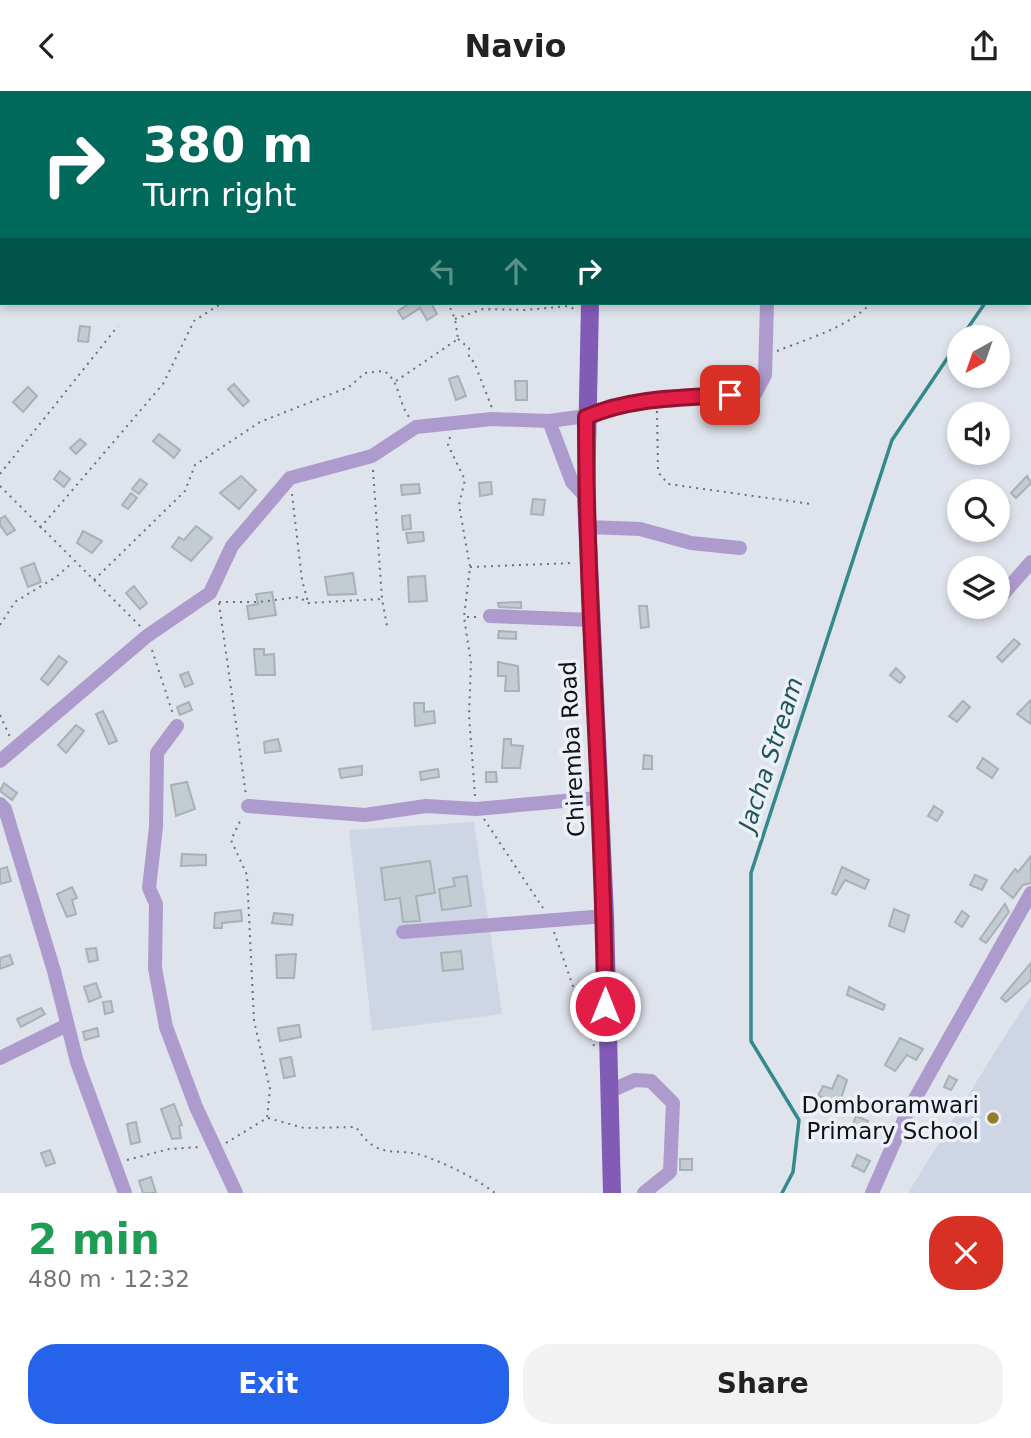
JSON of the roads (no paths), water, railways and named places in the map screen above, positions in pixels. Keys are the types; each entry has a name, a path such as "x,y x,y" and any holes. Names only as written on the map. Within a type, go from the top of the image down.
{"main road":[{"name":"Chiremba Road","path":"589,310 586,497 597,798 605,916 606,1058 612,1193"}],"street":[{"path":"0,761 147,636 209,593 232,546 290,478 372,456 416,427 492,419 550,421 586,417 610,406 657,399 755,394 765,375 767,305"},
{"path":"550,421 572,482 586,497"},
{"path":"587,527 639,529 691,543 740,548"},
{"path":"1010,586 1031,562"},
{"path":"490,617 592,620"},
{"path":"177,726 157,753 156,827 149,888 156,904 155,968 166,1027 196,1107 236,1193"},
{"path":"248,806 365,815 426,806 476,809 597,798"},
{"path":"0,804 9,822 77,1062 125,1193"},
{"path":"873,1193 907,1113 1031,893"},
{"path":"404,932 550,918 605,916"},
{"path":"0,1058 67,1025"},
{"path":"608,1092 635,1080 651,1081 673,1103 670,1172 644,1193"}],"waterway":[{"name":"Jacha Stream","path":"970,325 984,305"},
{"name":"Jacha Stream","path":"782,1193 793,1172 799,1120 751,1041 751,873 892,440 947,359"}],"place":[{"name":"Domboramwari Primary School","path":"993,1118"}]}
